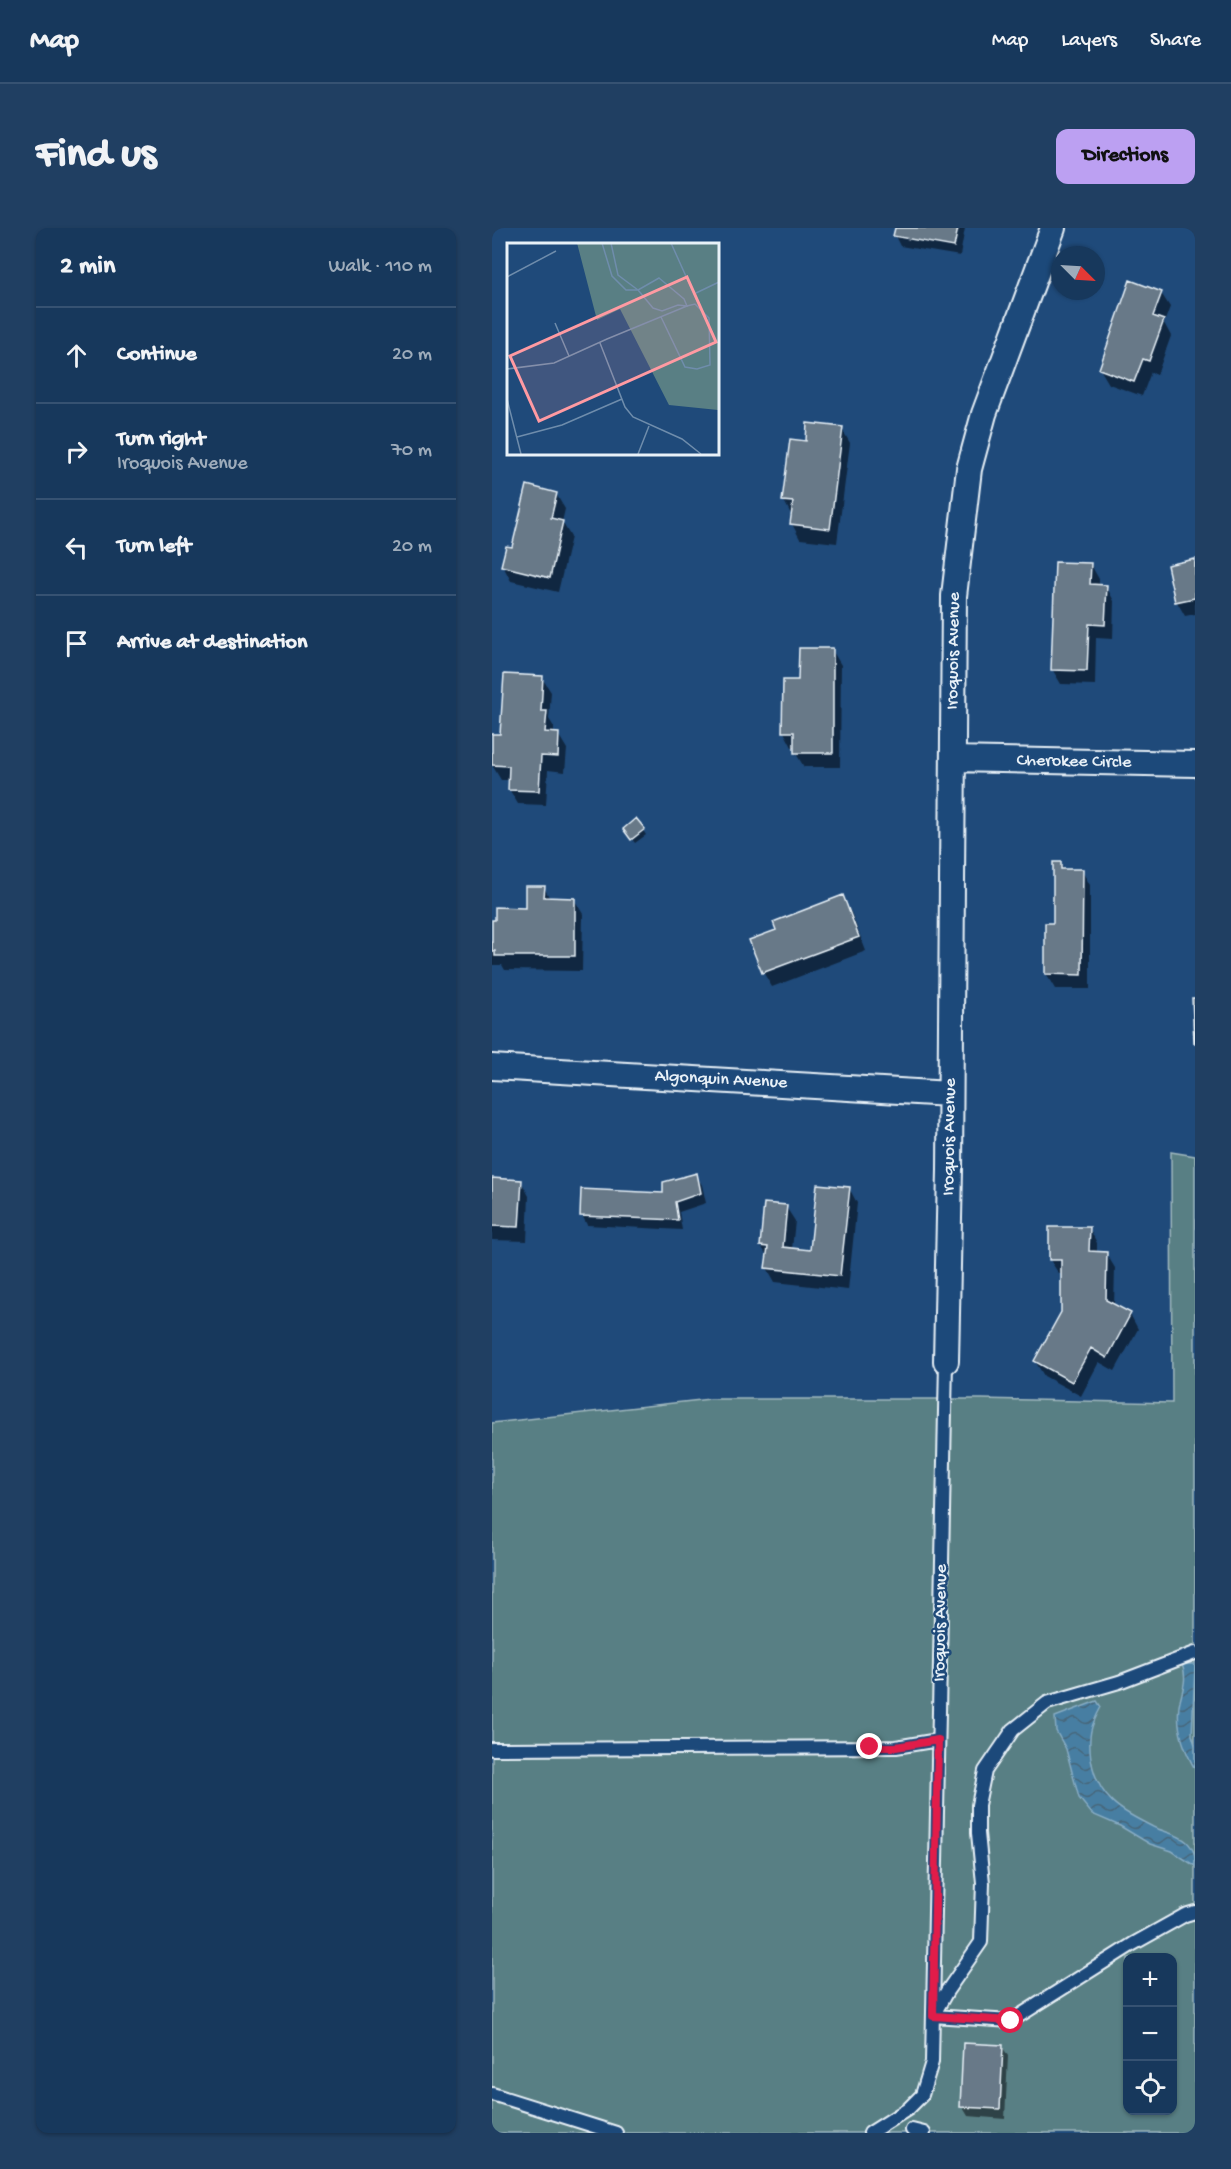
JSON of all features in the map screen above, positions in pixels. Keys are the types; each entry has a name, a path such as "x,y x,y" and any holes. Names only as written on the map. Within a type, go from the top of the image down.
{"street":[{"name":"Iroquois Avenue","path":"946,1361 954,596 969,469 984,414 1053,228"},
{"name":"Cherokee Circle","path":"953,759 1195,764"},
{"name":"Algonquin Avenue","path":"492,1067 950,1094"}],"lane":[{"name":"Iroquois Avenue","path":"870,2133 908,2109 922,2095 932,2062 946,1361"},
{"path":"1195,1653 1119,1682 1047,1703 1013,1730 985,1772 978,1805 983,1883 981,1942 947,1991 933,2016 1011,2021 1133,1944 1185,1915 1195,1912"},
{"path":"492,1749 896,1747 938,1740"},
{"path":"492,2094 616,2133"}],"green space":[{"path":"1171,1152 1195,1156 1195,2133 492,2133 492,1423 710,1399 982,1399 1172,1403"}],"water":[{"path":"1182,1664 1195,1664 1192,1735 1195,1745 1195,1769 1184,1747 1178,1715 1184,1680"},
{"path":"1097,1701 1101,1707 1092,1726 1090,1744 1094,1773 1099,1784 1112,1802 1130,1815 1184,1839 1192,1848 1195,1866 1172,1851 1150,1844 1120,1826 1092,1814 1079,1798 1066,1749 1056,1731 1055,1717"}],"building":[{"path":"895,228 958,228 954,247 893,236"},
{"path":"1130,280 1162,292 1153,316 1164,320 1149,361 1143,359 1134,382 1099,369"},
{"path":"807,423 843,427 830,529 790,524 793,502 782,501 790,439 806,441"},
{"path":"527,485 557,493 551,518 563,521 550,578 501,566 506,546 512,547"},
{"path":"1195,559 1195,598 1175,602 1167,565"},
{"path":"1055,562 1091,563 1090,584 1107,585 1105,625 1089,624 1087,671 1051,670"},
{"path":"799,648 833,648 833,753 794,753 794,732 782,732 783,680 798,680"},
{"path":"504,674 543,676 541,711 547,711 545,732 559,733 558,757 541,756 539,791 508,790 509,766 492,765 492,734 500,734"},
{"path":"636,818 645,829 631,840 623,829"},
{"path":"1053,862 1061,862 1061,869 1083,869 1082,975 1045,974 1045,923 1053,923"},
{"path":"525,886 545,886 544,897 575,898 575,956 495,956 495,951 492,951 492,920 495,920 495,907 525,908"},
{"path":"843,895 859,937 762,973 749,940 776,930 773,922"},
{"path":"1192,998 1195,998 1195,1043 1194,1043"},
{"path":"697,1173 701,1193 675,1202 678,1220 580,1216 581,1189 663,1193 663,1182"},
{"path":"492,1178 522,1180 519,1227 492,1226"},
{"path":"817,1184 850,1187 840,1276 765,1268 768,1247 760,1246 764,1203 787,1205 783,1247 810,1250"},
{"path":"1049,1227 1090,1227 1089,1251 1107,1252 1106,1300 1131,1313 1107,1358 1091,1348 1072,1382 1034,1361 1061,1312 1061,1260 1049,1260"},
{"path":"963,2043 1003,2045 1000,2109 960,2107"}],"route":[{"path":"870,1747 896,1747 938,1740 933,2016 1011,2021"}]}
